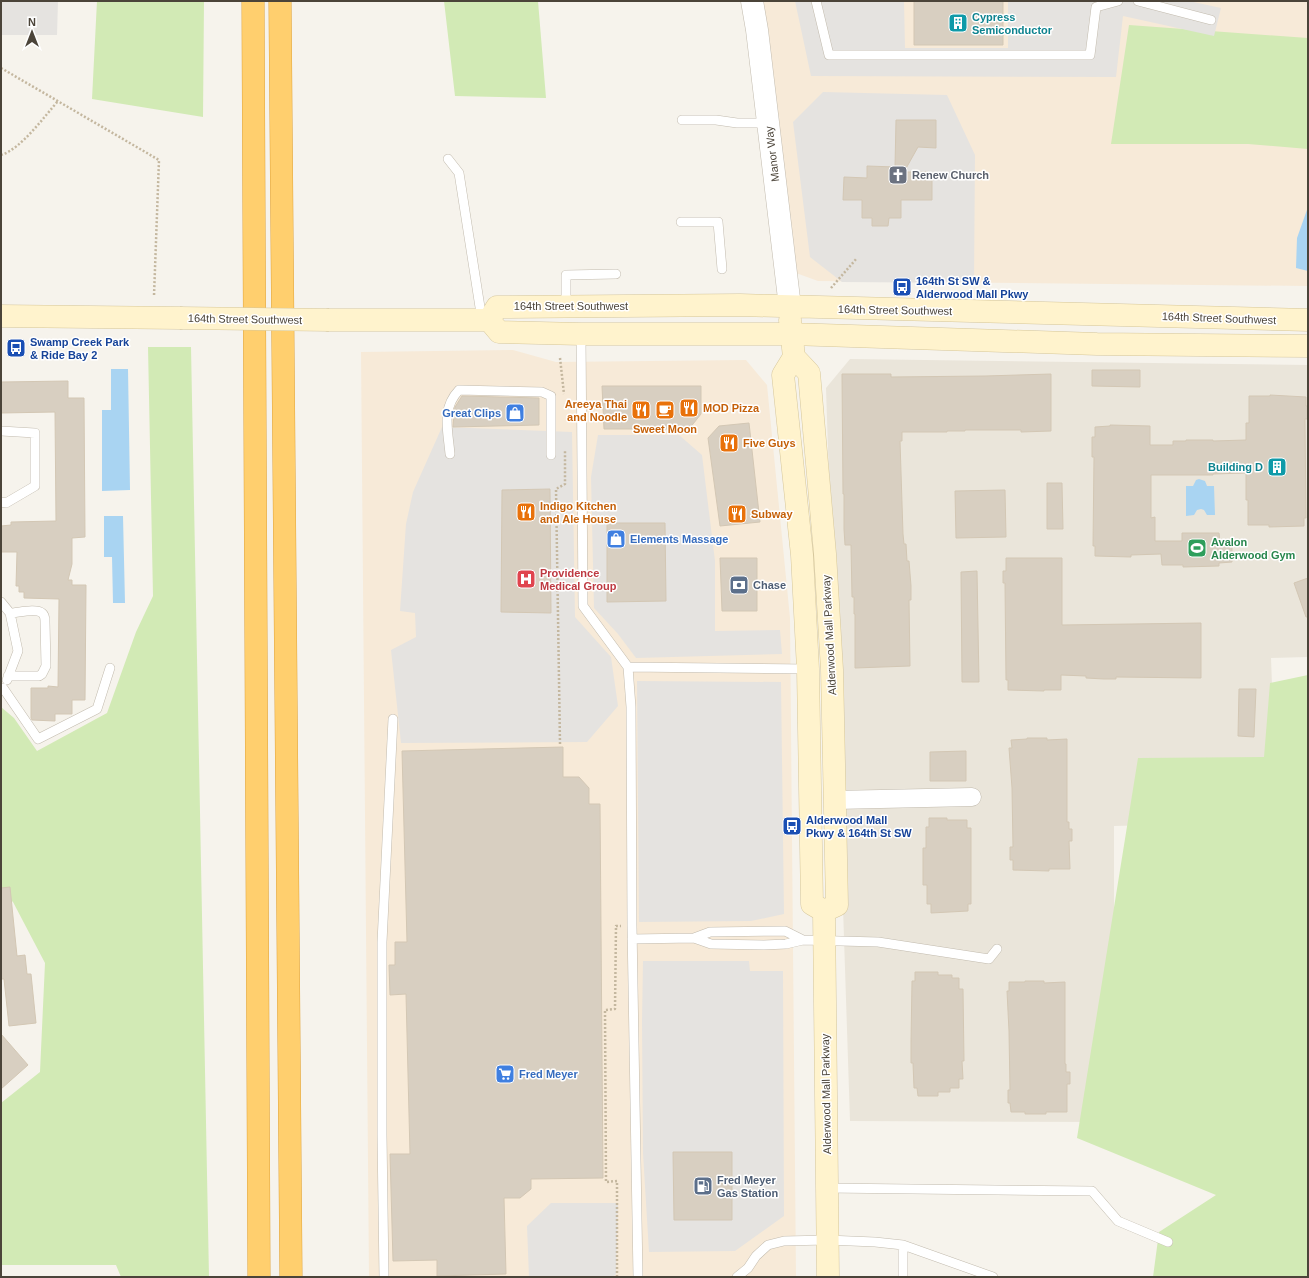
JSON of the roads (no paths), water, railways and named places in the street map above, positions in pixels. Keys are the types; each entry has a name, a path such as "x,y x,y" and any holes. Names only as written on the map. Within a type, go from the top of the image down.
{"highway":[{"path":"254,1 259,1277"},
{"path":"280,1 291,1277"}],"main road":[{"name":"164th Street Southwest","path":"1,316 329,320 485,320 498,306 740,305 1308,320"},
{"path":"790,307 791,334 794,356"},
{"path":"485,320 499,332 581,334 791,334 1097,344 1308,346"},
{"name":"Alderwood Mall Parkway","path":"824,911 812,904 808,669 802,555 783,375 794,356 809,373 825,554 832,670 837,905 824,911 814,940 827,1188 828,1277"}],"street":[{"name":"Manor Way","path":"752,1 757,30 790,307"},
{"path":"835,800 972,797"}],"lane":[{"path":"816,1 829,55 1090,55 1096,7 1118,1"},
{"path":"1138,1 1211,20"},
{"path":"682,120 768,123"},
{"path":"448,159 459,174 485,320"},
{"path":"681,222 718,222 722,269"},
{"path":"566,306 566,275 616,274"},
{"path":"581,334 583,606 628,667 631,707 632,939 638,1277"},
{"path":"450,454 447,413 452,398 459,390 542,392 551,396 551,455"},
{"path":"1,431 35,433 36,486 6,503 1,502"},
{"path":"1,602 10,613 18,651 2,689 38,739 97,709 110,668"},
{"path":"8,676 39,676 42,674 46,666 44,615 37,611 10,613"},
{"path":"628,667 808,669"},
{"path":"384,1277 382,942 393,719"},
{"path":"632,939 694,938 711,944 786,944 814,940 878,942 989,959 997,949"},
{"path":"827,1188 1092,1191 1118,1221 1168,1242"},
{"path":"737,1277 748,1268 756,1256 768,1245 784,1241 827,1240 903,1245 993,1277"},
{"path":"903,1245 903,1277"}],"water":[{"path":"1308,207 1308,271 1296,268 1297,238"},
{"path":"111,369 128,369 130,490 102,491 102,410 111,410"},
{"path":"1199,479 1205,481 1207,486 1214,486 1215,515 1207,515 1204,510 1201,509 1197,510 1194,515 1186,516 1186,486 1193,486 1196,480"},
{"path":"104,516 123,516 125,603 113,603 112,557 104,557"}],"place":[{"name":"Cypress Semiconductor","path":"958,23"},
{"name":"Renew Church","path":"898,175"},
{"name":"164th St SW & Alderwood Mall Pkwy","path":"902,287"},
{"name":"Swamp Creek Park & Ride Bay 2","path":"16,348"},
{"name":"MOD Pizza","path":"689,408"},
{"name":"Areeya Thai and Noodle","path":"641,410"},
{"name":"Sweet Moon","path":"665,410"},
{"name":"Great Clips","path":"515,413"},
{"name":"Five Guys","path":"729,443"},
{"name":"Building D","path":"1277,467"},
{"name":"Indigo Kitchen and Ale House","path":"526,512"},
{"name":"Subway","path":"737,514"},
{"name":"Elements Massage","path":"616,539"},
{"name":"Avalon Alderwood Gym","path":"1197,548"},
{"name":"Providence Medical Group","path":"526,579"},
{"name":"Chase","path":"739,585"},
{"name":"Alderwood Mall Pkwy & 164th St SW","path":"792,826"},
{"name":"Fred Meyer","path":"505,1074"},
{"name":"Fred Meyer Gas Station","path":"703,1186"}]}
